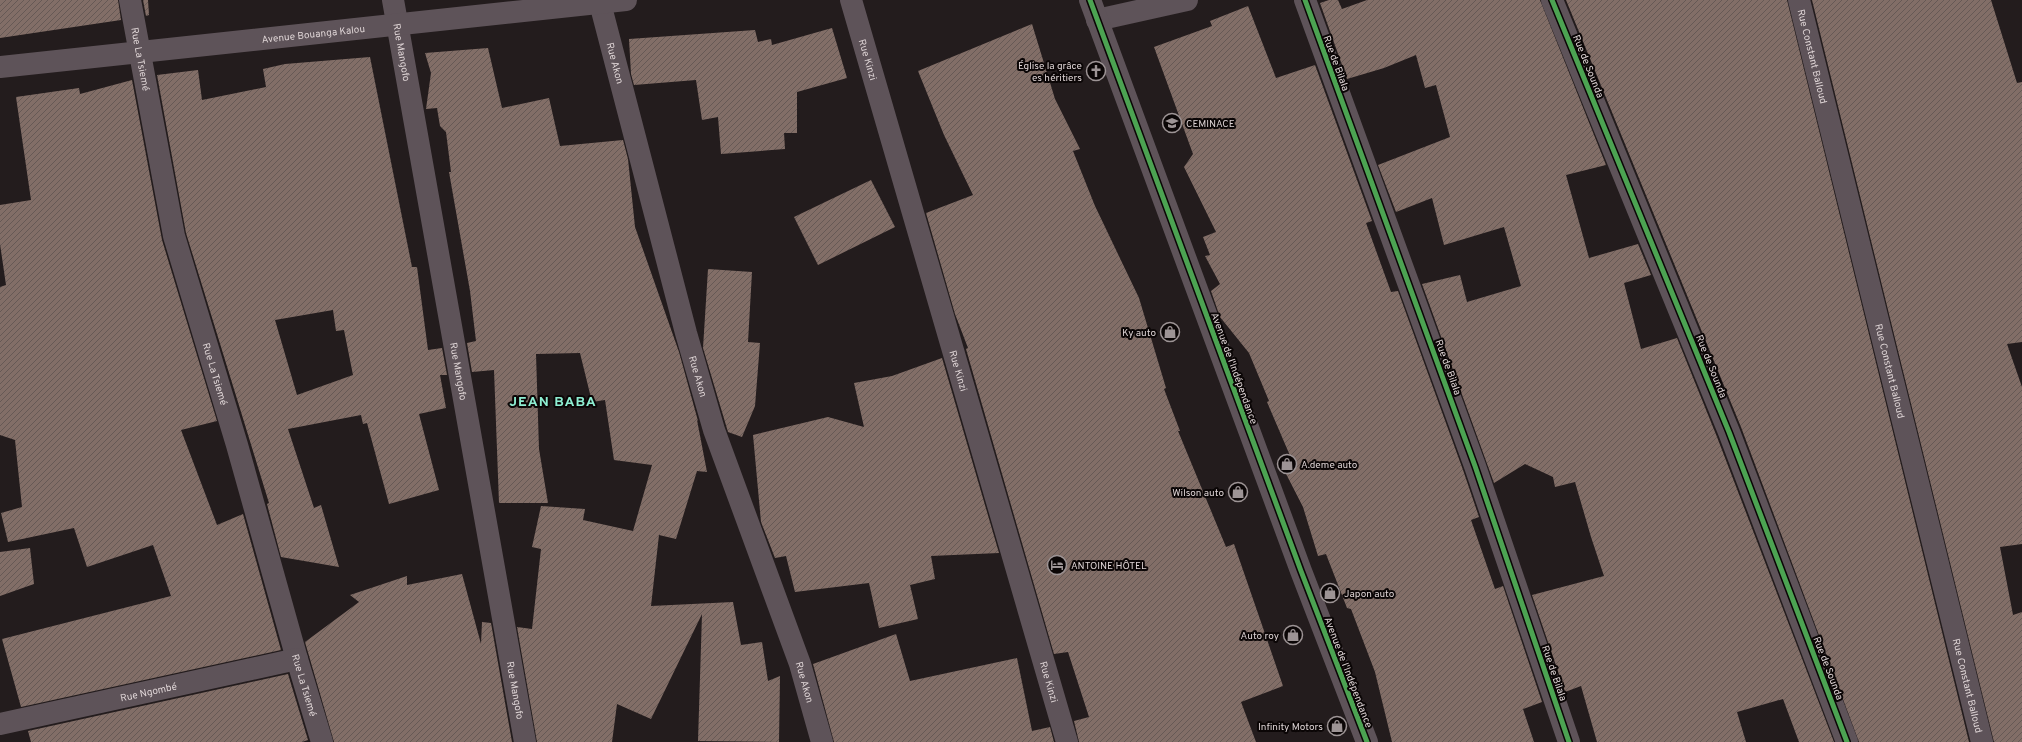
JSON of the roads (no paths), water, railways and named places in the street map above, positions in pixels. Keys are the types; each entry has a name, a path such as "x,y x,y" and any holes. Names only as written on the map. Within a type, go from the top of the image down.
{"street":[{"name":"Rue La Tsiemé","path":"130,0 174,236 237,444 297,660 322,742"},
{"name":"Rue Mangofo","path":"393,0 396,25 525,742"},
{"name":"Avenue Bouanga Kalou","path":"0,67 626,0"},
{"name":"Rue Kinzi","path":"851,0 1067,742"},
{"path":"1094,10 1187,0"},
{"name":"Rue de Bilala","path":"1305,0 1476,466 1569,742"},
{"name":"Rue de Sounda","path":"1552,0 1729,432 1847,742"},
{"name":"Rue Constant Balloud","path":"1800,0 1982,742"},
{"name":"Rue Akon","path":"600,2 686,333 714,430 800,664 822,742"},
{"name":"Avenue de l'Indépendance","path":"1094,10 1300,571 1367,742"},
{"name":"Rue Ngombé","path":"0,724 297,660"}],"place":[{"name":"Église la grâce es héritiers","path":"1096,71"},
{"name":"CEMINACE","path":"1172,123"},
{"name":"Ky auto","path":"1170,332"},
{"name":"A.deme auto","path":"1287,464"},
{"name":"Wilson auto","path":"1238,492"},
{"name":"ANTOINE HÔTEL","path":"1057,565"},
{"name":"Japon auto","path":"1330,593"},
{"name":"Auto roy","path":"1293,635"},
{"name":"Infinity Motors","path":"1337,726"}],"district":[{"name":"JEAN BABA","path":"553,401"}]}
